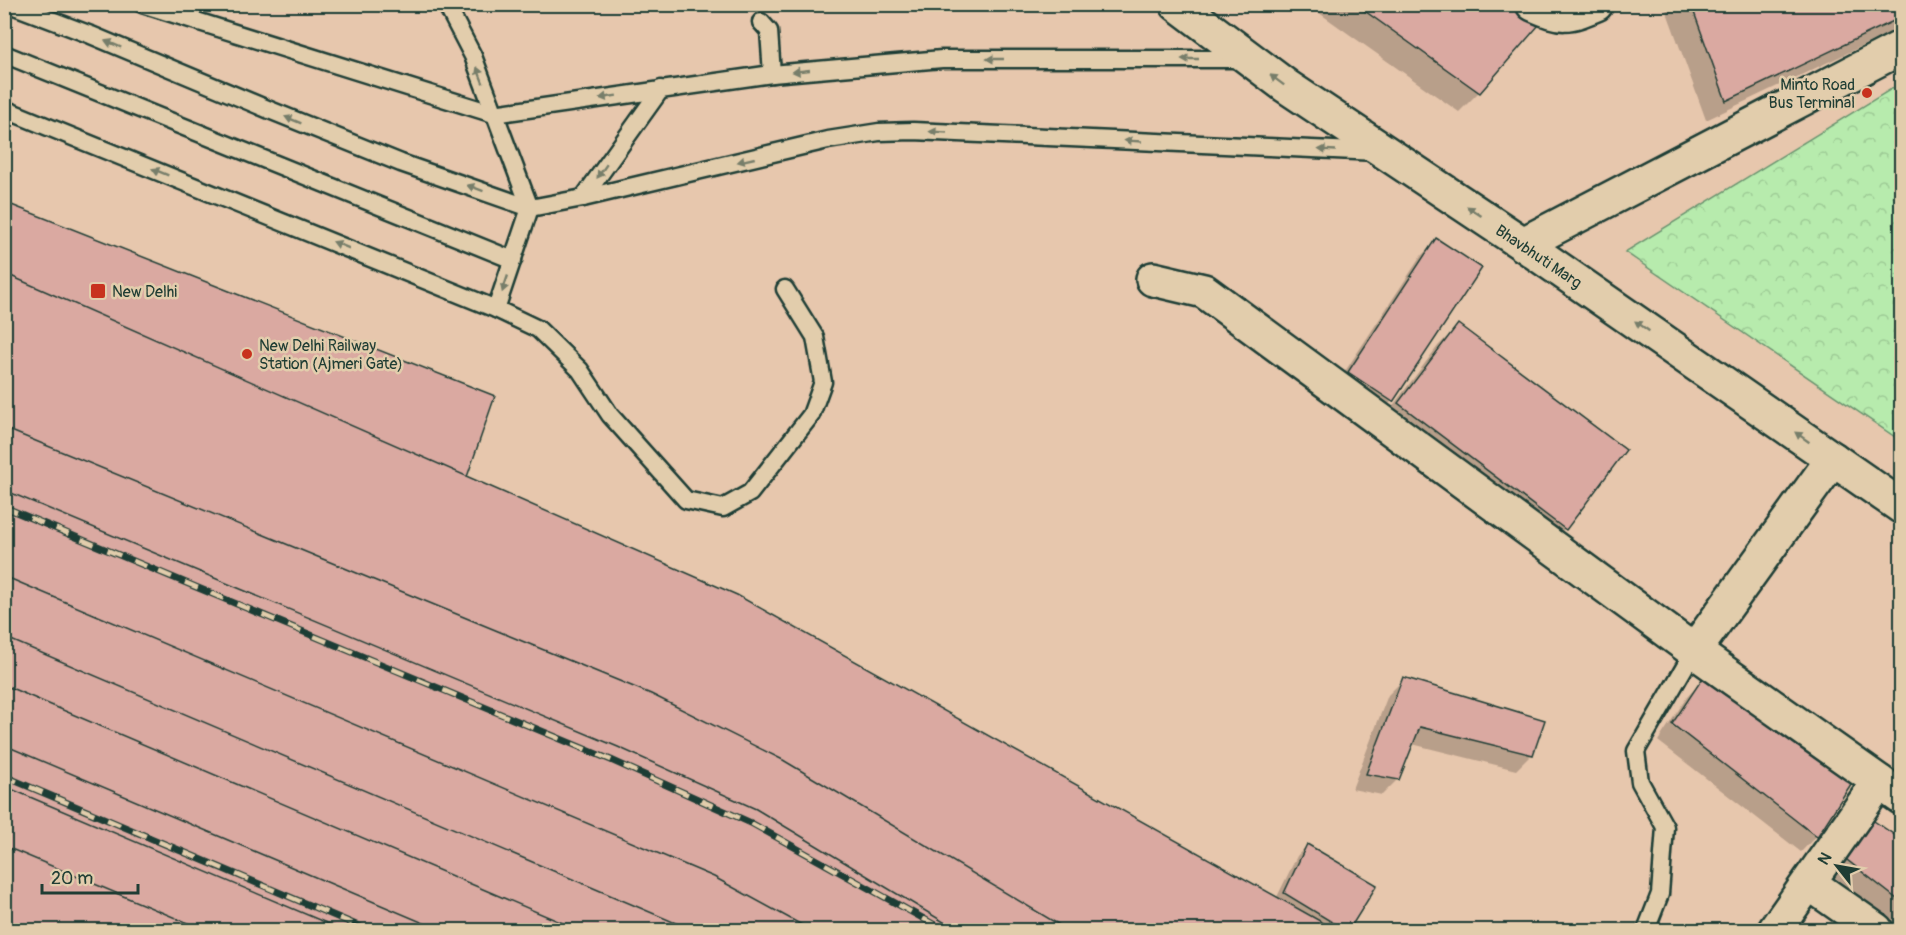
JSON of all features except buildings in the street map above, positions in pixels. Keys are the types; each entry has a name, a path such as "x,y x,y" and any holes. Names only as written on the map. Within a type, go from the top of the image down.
{"street":[{"name":"Bhavbhuti Marg","path":"1177,4 1286,86 1523,244 1902,507"},
{"path":"1533,4 1556,14 1578,12 1596,4"},
{"path":"1523,244 1902,46"},
{"path":"1153,279 1204,291 1694,651 1890,790 1809,883 1775,930"},
{"path":"1694,651 1833,459"},
{"path":"1809,883 1876,930"}],"lane":[{"path":"9,4 91,35 390,158 530,208 583,198 828,140 879,132 925,132 1386,153"},
{"path":"141,4 494,114 772,74 942,59 1249,59"},
{"path":"446,4 472,56 530,208 496,309"},
{"path":"761,22 769,31 772,74"},
{"path":"4,54 513,260"},
{"path":"583,198 661,89"},
{"path":"4,109 496,309 538,329 580,370 610,415 686,500 723,508 750,493 811,416 823,382 814,337 785,289"},
{"path":"1646,930 1660,894 1665,827 1640,782 1636,751 1694,651"}],"green space":[{"path":"1901,83 1901,441 1625,252"}],"railway":[{"path":"4,507 611,760 751,823 944,930"},
{"path":"4,776 368,930"}],"place":[{"name":"Minto Road Bus Terminal","path":"1867,93"},
{"name":"New Delhi","path":"98,291"},
{"name":"New Delhi Railway Station (Ajmeri Gate)","path":"247,354"}]}
